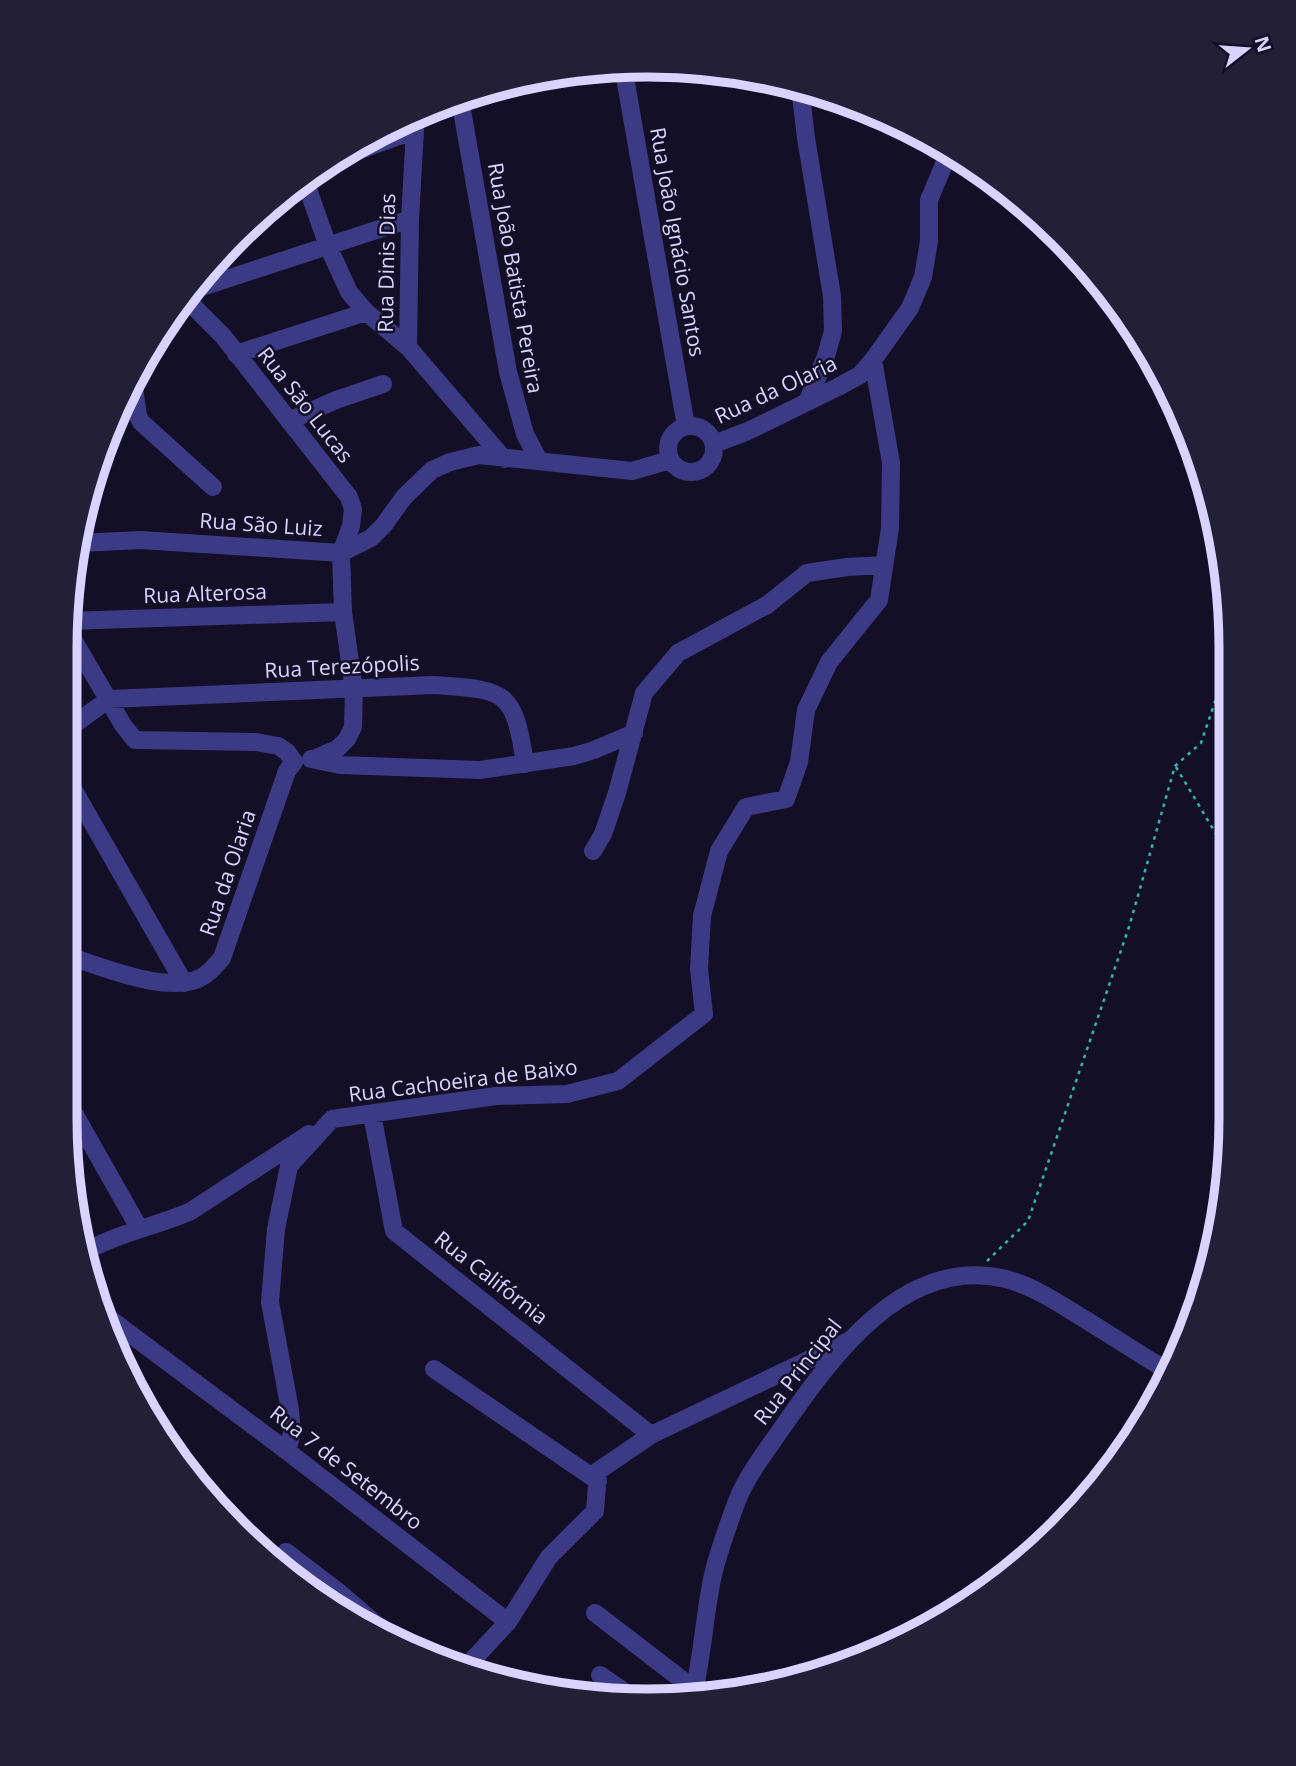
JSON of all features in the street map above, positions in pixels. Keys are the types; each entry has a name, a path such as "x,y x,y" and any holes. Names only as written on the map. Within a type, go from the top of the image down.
{"street":[{"name":"Rua João Ignácio Santos","path":"625,78 686,426"},
{"path":"801,98 832,296 833,331 808,400"},
{"name":"Rua João Batista Pereira","path":"462,108 508,372 525,434 539,461"},
{"name":"Rua Dinis Dias","path":"413,128 408,347 504,459"},
{"name":"Rua da Olaria","path":"714,444 748,431 860,375 873,360 910,308 923,277 929,241 929,200 946,160"},
{"path":"308,189 328,246 349,292 366,312 408,347"},
{"path":"208,285 410,219"},
{"name":"Rua São Lucas","path":"192,305 223,336 349,497 352,509 351,526 341,553"},
{"path":"236,354 366,312"},
{"path":"593,851 603,834 644,693 678,653 767,605 807,573 846,566 884,565 890,528 891,463 873,360"},
{"path":"289,421 383,384"},
{"path":"135,397 141,422 213,487"},
{"path":"686,426 701,428 707,432 714,444 713,459 702,470 687,473 670,460 668,453 670,439 680,428 686,426"},
{"path":"341,553 371,538 404,497 432,470 450,462 479,455 632,471 670,460"},
{"name":"Rua São Luiz","path":"87,543 141,540 341,553 343,612 354,690 354,727 337,749 316,758"},
{"name":"Rua Cachoeira de Baixo","path":"287,1451 292,1433 290,1410 270,1302 276,1229 289,1166 332,1119 496,1096 567,1094 618,1081 704,1014 699,969 702,916 719,851 746,807 786,799 799,762 806,710 829,662 879,600 884,565"},
{"name":"Rua Alterosa","path":"78,621 343,612"},
{"path":"77,646 123,725 135,740 256,742 278,746 288,752 295,762 316,758 340,765 480,770 594,750 634,733"},
{"name":"Rua Terezópolis","path":"109,699 433,685 484,688 506,699 514,713 520,728 525,764"},
{"path":"77,722 109,699"},
{"name":"Rua da Olaria","path":"184,983 209,973 222,958 287,771 295,762"},
{"path":"77,796 184,983 152,981 77,959"},
{"name":"Rua Califórnia","path":"372,1114 394,1230 651,1435"},
{"path":"77,1119 139,1228"},
{"path":"92,1249 139,1228 170,1221 191,1211 332,1119"},
{"name":"Rua Principal","path":"694,1687 713,1574 747,1478 792,1413 849,1340 891,1304 916,1290 944,1280 971,1276 1005,1279 1041,1292 1162,1368"},
{"name":"Rua 7 de Setembro","path":"115,1322 287,1451 508,1622"},
{"path":"471,1661 508,1622 549,1557 595,1511 598,1471 651,1435 849,1340"},
{"path":"434,1368 598,1481"},
{"path":"286,1552 366,1615"},
{"path":"595,1613 688,1688"},
{"path":"600,1675 619,1688"}],"path":[{"path":"971,1276 1028,1221 1129,927 1175,766 1201,743 1219,690"},
{"path":"1175,766 1219,839"}]}
